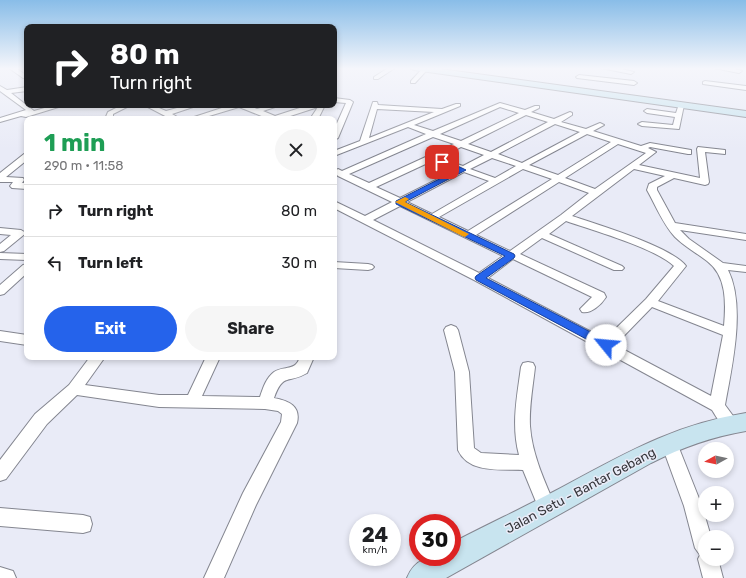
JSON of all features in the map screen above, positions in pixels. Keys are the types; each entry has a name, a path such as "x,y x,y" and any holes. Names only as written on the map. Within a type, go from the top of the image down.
{"main road":[{"path":"611,95 746,114"},
{"name":"Jalan Setu - Bantar Gebang","path":"422,578 481,542 595,481 669,444 731,417"}],"street":[{"path":"8,95 24,106"},
{"path":"337,100 350,102 337,131"},
{"path":"364,142 374,105 434,134 596,192"},
{"path":"337,153 364,142 402,119 444,110 458,105"},
{"path":"338,172 434,134 500,105 653,152 596,192 512,256 480,278"},
{"path":"642,124 675,128 677,126 681,105"},
{"path":"368,187 462,144 537,107"},
{"path":"0,124 10,119 27,114 31,111 27,108"},
{"path":"0,120 10,119 51,108"},
{"path":"110,116 110,113 121,108"},
{"path":"156,108 172,116"},
{"path":"166,113 185,108"},
{"path":"201,116 228,108"},
{"path":"247,108 267,116"},
{"path":"257,112 269,108"},
{"path":"283,116 307,108"},
{"path":"402,119 444,110"},
{"path":"647,111 679,115"},
{"path":"213,112 220,116"},
{"path":"365,220 463,170 490,154 570,114"},
{"path":"10,119 24,123"},
{"path":"431,218 522,165 600,125"},
{"path":"468,236 618,141"},
{"path":"643,148 650,145 688,152"},
{"path":"337,146 344,150"},
{"path":"632,166 660,168 674,175 705,182 701,149 722,152"},
{"path":"0,178 24,158"},
{"path":"432,158 496,181"},
{"path":"338,172 468,236 600,296 586,309"},
{"path":"674,175 652,186 652,190 672,226 680,236 720,266 728,283 731,294 731,417"},
{"path":"0,178 20,180 15,186 24,186"},
{"path":"337,206 480,278 606,345 731,417"},
{"path":"565,216 660,253 680,266 650,302 606,345"},
{"path":"672,226 746,237"},
{"path":"0,231 24,230"},
{"path":"0,249 24,230"},
{"path":"541,234 618,268"},
{"path":"0,256 24,257"},
{"path":"337,265 368,267"},
{"path":"720,266 746,269"},
{"path":"0,291 24,270"},
{"path":"650,302 730,333"},
{"path":"451,330 462,372 466,450 471,456 479,460 530,463"},
{"path":"0,336 24,340"},
{"path":"0,473 42,419 74,389 96,360"},
{"path":"192,402 212,360"},
{"path":"265,403 276,379 284,375 300,371 306,364 307,360"},
{"path":"528,367 523,413 523,434 530,463 547,508"},
{"path":"74,389 159,401 265,403 282,405 290,412 290,419 257,484 214,578"},
{"path":"669,444 693,506 700,530"},
{"path":"0,517 83,524"},
{"path":"710,566 714,578"},
{"path":"0,577 6,578"}],"slow traffic":[{"path":"405,199 399,202 465,234"}],"route":[{"path":"442,162 463,170 399,202 511,256 480,278 606,345"}]}
